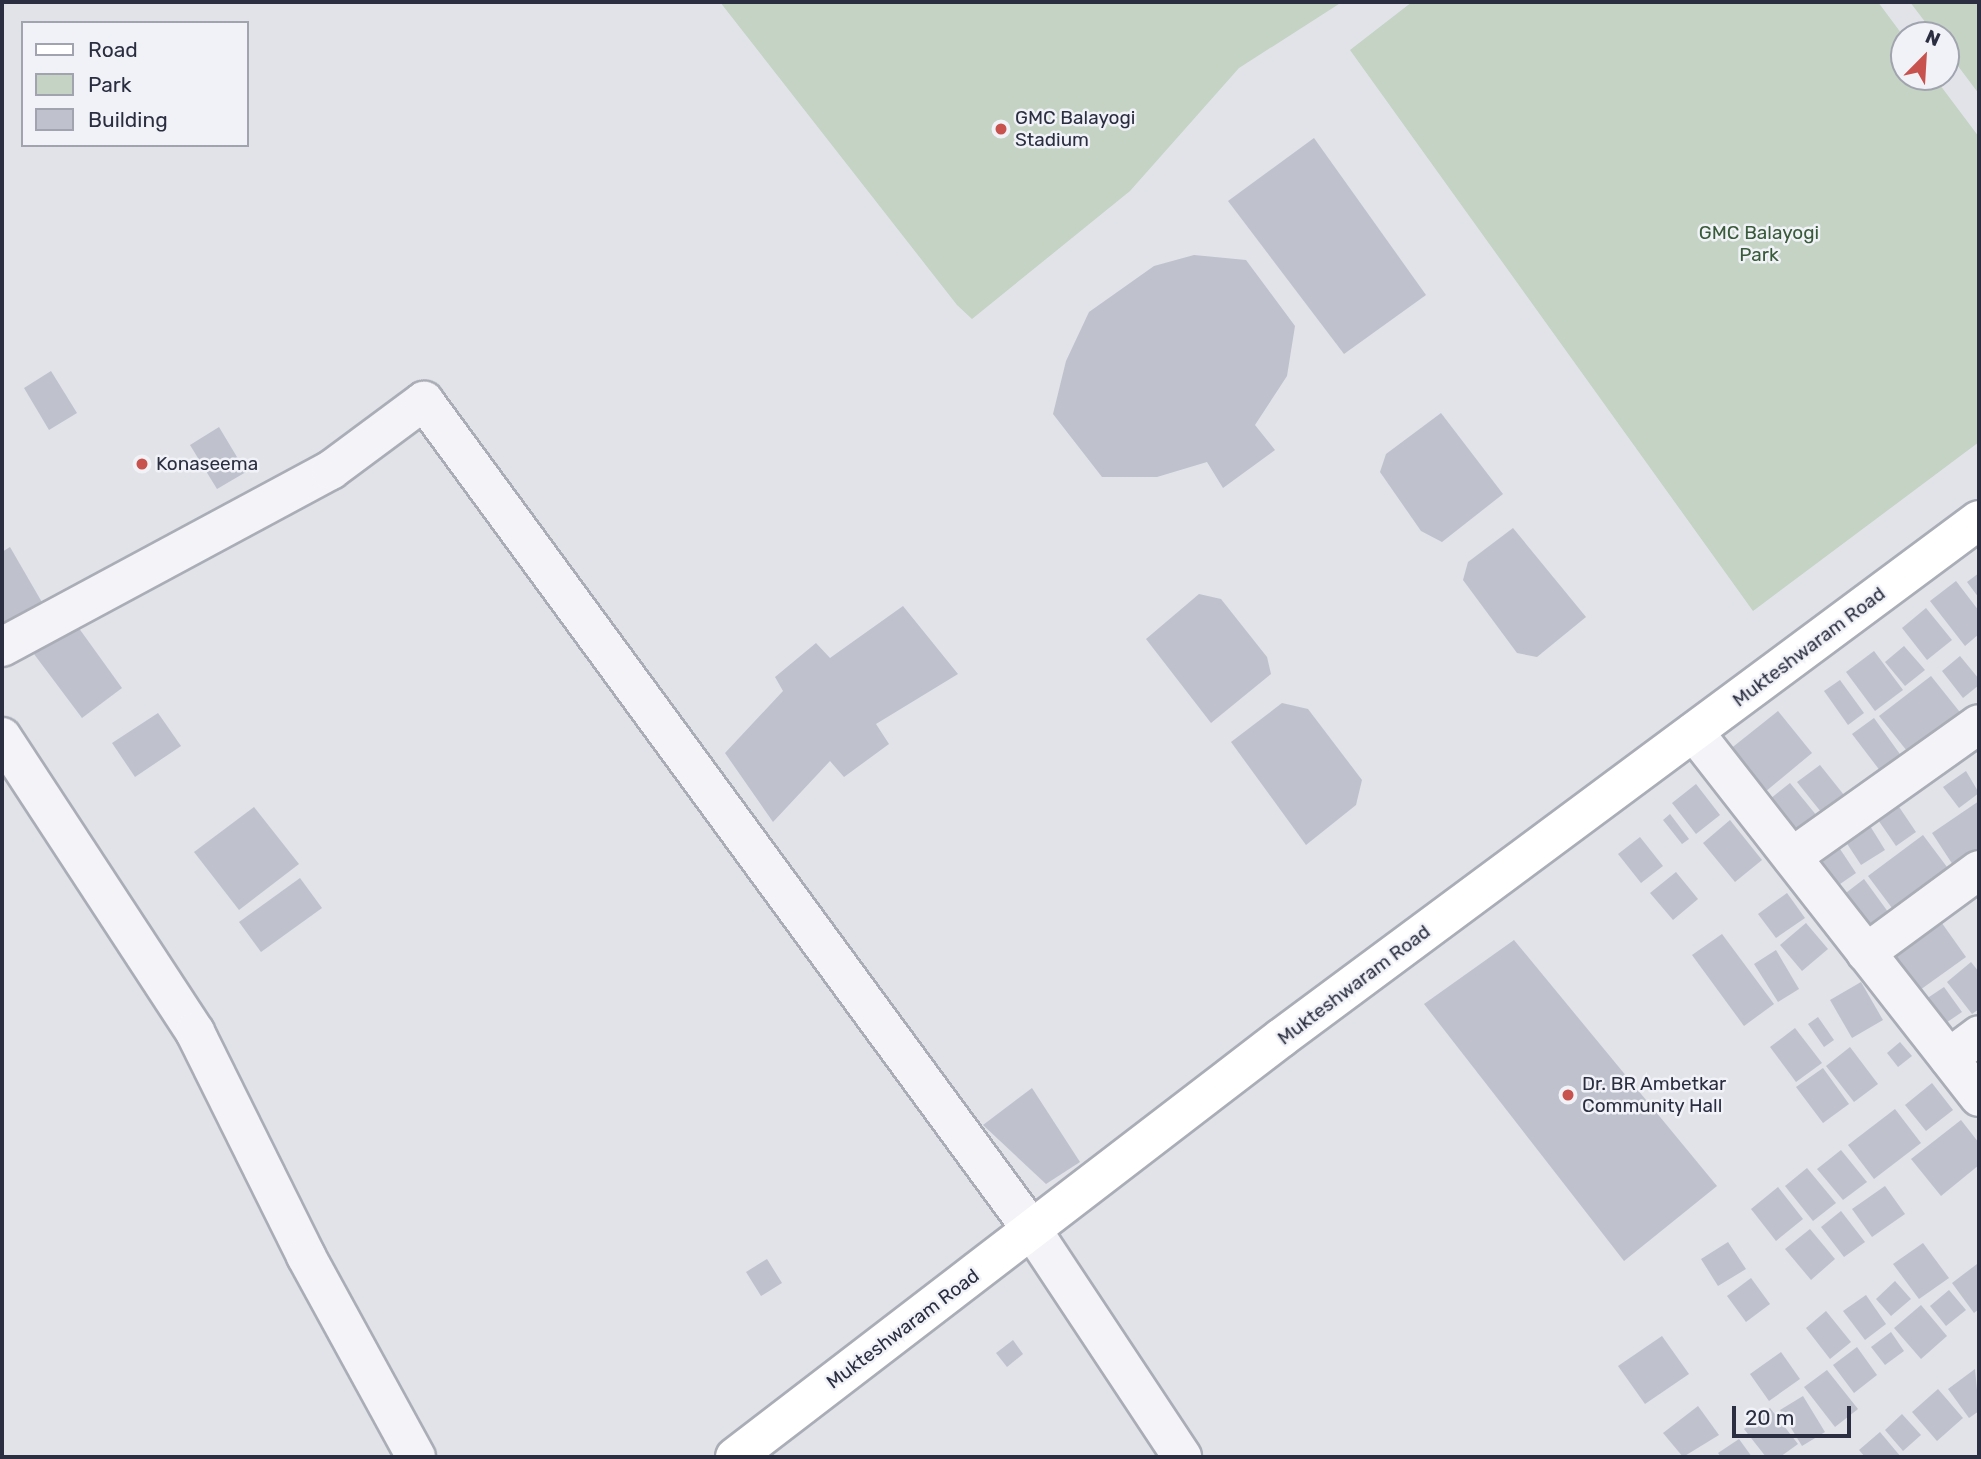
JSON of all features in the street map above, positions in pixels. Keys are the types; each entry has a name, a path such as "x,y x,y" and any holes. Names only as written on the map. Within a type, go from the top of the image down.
{"main road":[{"name":"Mukteshwaram Road","path":"735,1457 1032,1230 1979,520"}],"street":[{"path":"2,646 331,470 424,401 1032,1230 1182,1457"},
{"path":"1792,857 1979,724"},
{"path":"1694,732 1979,1097"},
{"path":"2,737 195,1031 306,1256 416,1457"},
{"path":"1867,953 1979,870"},
{"path":"1949,1058 1979,1035"}],"green space":[{"name":"GMC Balayogi Stadium","path":"720,2 1342,2 1239,68 1130,191 972,319 957,305"},
{"name":"GMC Balayogi Park","path":"1412,2 1878,2 1892,21 1890,21 1890,91 1944,91 1979,137 1979,442 1753,611 1350,50"},
{"path":"1910,2 1979,2 1979,94 1960,69 1960,21 1924,21"}],"building":[{"path":"1314,138 1426,295 1344,354 1228,201"},
{"path":"1194,255 1246,260 1295,326 1287,376 1255,425 1275,450 1223,488 1207,462 1157,477 1102,477 1053,414 1066,361 1089,312 1154,266"},
{"path":"51,371 77,413 49,430 24,388"},
{"path":"1441,413 1503,494 1442,542 1421,531 1380,472 1386,454"},
{"path":"219,427 246,472 217,489 190,445"},
{"path":"1513,528 1586,617 1537,657 1517,653 1463,580 1468,562"},
{"path":"10,547 43,604 2,626 2,552"},
{"path":"1979,573 1979,598 1967,582"},
{"path":"1956,581 1979,611 1979,634 1965,646 1930,601"},
{"path":"1199,594 1221,599 1267,657 1271,674 1211,723 1146,639"},
{"path":"903,606 958,674 876,724 889,744 844,777 830,761 773,822 725,753 783,691 775,677 816,643 830,658"},
{"path":"1926,608 1952,640 1927,660 1902,628"},
{"path":"73,620 122,688 82,718 31,650"},
{"path":"1904,646 1925,670 1905,686 1885,662"},
{"path":"1874,651 1903,690 1875,711 1846,672"},
{"path":"1960,656 1979,679 1979,685 1963,698 1942,671"},
{"path":"1931,676 1963,716 1911,756 1879,716"},
{"path":"1840,680 1864,713 1848,725 1824,691"},
{"path":"1282,703 1308,709 1362,780 1356,805 1306,845 1231,742"},
{"path":"1778,711 1812,753 1759,797 1724,754"},
{"path":"158,713 181,746 135,777 112,743"},
{"path":"1874,718 1902,757 1881,772 1852,734"},
{"path":"1820,765 1844,795 1821,812 1797,782"},
{"path":"1966,771 1979,793 1959,808 1943,787"},
{"path":"1790,783 1817,816 1788,839 1761,806"},
{"path":"1696,784 1720,815 1696,834 1672,803"},
{"path":"1895,801 1916,832 1896,846 1874,814"},
{"path":"1979,801 1979,852 1955,868 1932,833"},
{"path":"254,807 299,864 239,910 194,852"},
{"path":"1670,814 1689,839 1682,844 1663,820"},
{"path":"1730,820 1762,860 1735,882 1703,843"},
{"path":"1867,821 1885,850 1861,865 1842,836"},
{"path":"1923,835 1950,871 1895,912 1868,876"},
{"path":"1640,837 1663,866 1641,883 1618,854"},
{"path":"1836,843 1856,873 1830,891 1810,861"},
{"path":"1676,872 1698,899 1673,920 1650,893"},
{"path":"300,878 322,908 261,952 239,922"},
{"path":"1864,879 1891,916 1869,936 1838,899"},
{"path":"1787,893 1805,918 1776,938 1758,914"},
{"path":"1939,919 1966,957 1913,995 1886,958"},
{"path":"1806,923 1828,949 1802,971 1780,945"},
{"path":"1722,934 1774,1004 1744,1026 1692,955"},
{"name":"Dr. BR Ambetkar Community Hall","path":"1514,940 1717,1186 1624,1261 1424,1004"},
{"path":"1776,950 1799,989 1778,1002 1754,964"},
{"path":"1971,962 1979,972 1979,1009 1972,1014 1947,982"},
{"path":"1861,982 1883,1020 1852,1038 1830,1000"},
{"path":"1944,987 1962,1012 1937,1029 1920,1003"},
{"path":"1818,1017 1834,1040 1824,1047 1808,1024"},
{"path":"1795,1028 1822,1063 1796,1082 1770,1047"},
{"path":"1900,1042 1912,1056 1898,1067 1887,1053"},
{"path":"1850,1047 1878,1084 1854,1102 1826,1066"},
{"path":"1823,1068 1849,1104 1823,1123 1796,1087"},
{"path":"1932,1083 1953,1110 1926,1131 1905,1105"},
{"path":"1032,1088 1080,1162 1046,1184 983,1125"},
{"path":"1895,1109 1921,1143 1874,1179 1848,1145"},
{"path":"1961,1120 1979,1143 1979,1165 1941,1196 1911,1159"},
{"path":"1841,1150 1867,1182 1843,1200 1817,1169"},
{"path":"1807,1168 1836,1203 1813,1221 1785,1186"},
{"path":"1885,1186 1905,1214 1872,1237 1852,1209"},
{"path":"1778,1187 1803,1219 1776,1241 1751,1209"},
{"path":"1841,1211 1865,1242 1844,1257 1821,1227"},
{"path":"1810,1229 1835,1259 1811,1280 1785,1249"},
{"path":"1728,1242 1746,1269 1718,1286 1701,1259"},
{"path":"1923,1243 1949,1278 1919,1299 1893,1264"},
{"path":"767,1259 782,1283 761,1296 746,1272"},
{"path":"1977,1264 1979,1309 1974,1313 1952,1283"},
{"path":"1751,1278 1770,1304 1746,1322 1727,1296"},
{"path":"1895,1281 1911,1299 1891,1316 1876,1299"},
{"path":"1949,1290 1966,1310 1946,1326 1930,1306"},
{"path":"1866,1295 1886,1324 1865,1340 1843,1311"},
{"path":"1921,1305 1947,1336 1921,1359 1894,1328"},
{"path":"1826,1311 1851,1342 1830,1359 1806,1328"},
{"path":"1891,1332 1904,1351 1885,1365 1871,1347"},
{"path":"1662,1336 1689,1374 1645,1404 1618,1366"},
{"path":"1013,1340 1023,1354 1007,1367 996,1353"},
{"path":"1857,1347 1877,1375 1854,1393 1833,1365"},
{"path":"1781,1352 1800,1379 1769,1401 1750,1374"},
{"path":"1975,1369 1979,1411 1969,1418 1948,1389"},
{"path":"1827,1370 1858,1409 1835,1427 1804,1387"},
{"path":"1938,1389 1963,1418 1937,1441 1912,1412"},
{"path":"1803,1396 1825,1432 1802,1446 1780,1410"},
{"path":"1698,1406 1719,1435 1683,1457 1663,1433"},
{"path":"1770,1408 1798,1444 1780,1457 1766,1457 1744,1429"},
{"path":"1902,1414 1921,1435 1903,1451 1885,1430"},
{"path":"1880,1432 1901,1457 1865,1457 1859,1450"},
{"path":"1739,1439 1752,1457 1721,1457 1718,1453"}],"place":[{"name":"GMC Balayogi Stadium","path":"1001,129"},
{"name":"Konaseema","path":"142,464"},
{"name":"Dr. BR Ambetkar Community Hall","path":"1568,1095"}]}
